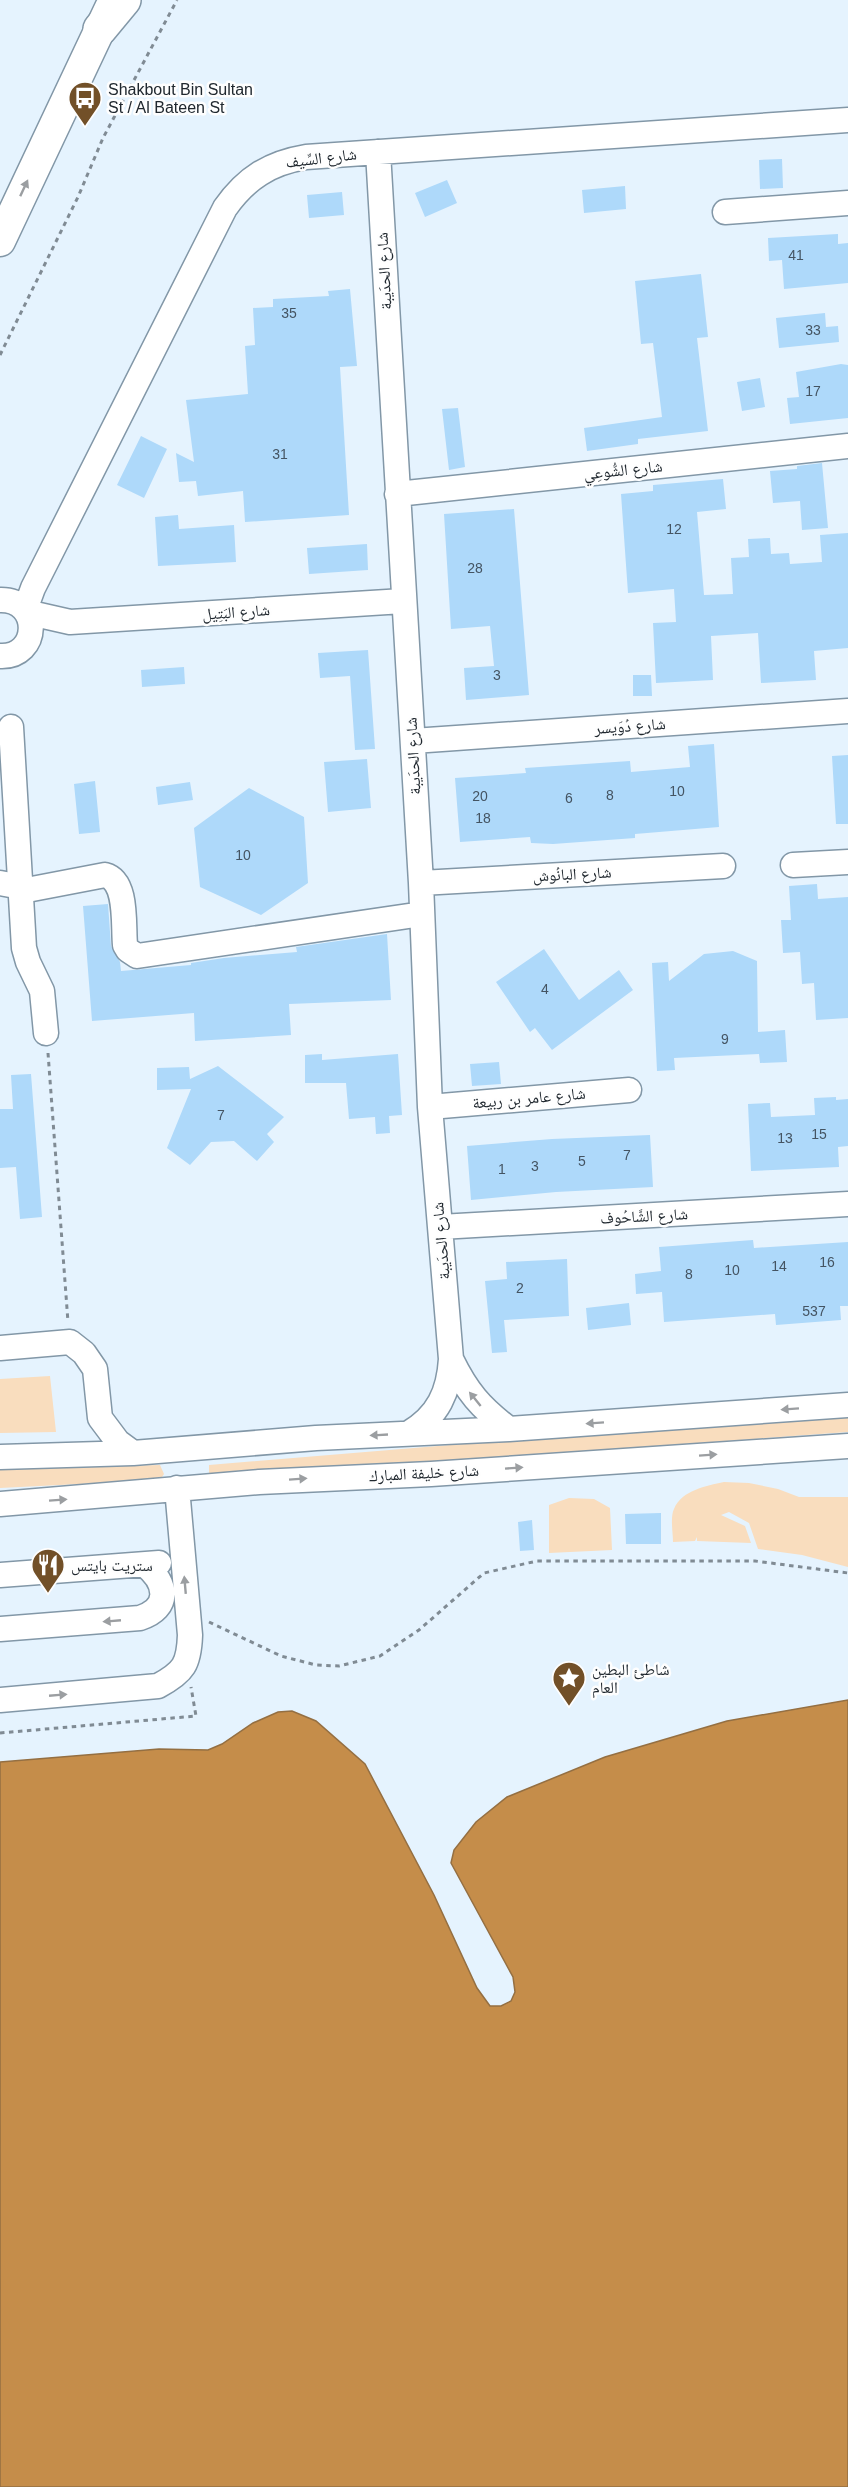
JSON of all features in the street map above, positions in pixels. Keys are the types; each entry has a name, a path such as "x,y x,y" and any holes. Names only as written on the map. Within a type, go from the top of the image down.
{"highway":[{"path":"100,29 124,0"}],"main road":[{"path":"0,241 114,0"}],"street":[{"name":"شارع السِّيف","path":"26,611 39,577 225,208 251,178 267,167 286,160 378,152 848,120"},
{"name":"شارع الحدَيبة","path":"378,152 421,883 430,1107 452,1359 450,1379 442,1401 430,1417 409,1433"},
{"path":"725,212 848,203"},
{"name":"شارع الشُّوعِي","path":"397,494 848,446"},
{"name":"شارع السِّيف","path":"1,600 15,594 39,577"},
{"name":"شارع البَتِيل","path":"1,600 19,604 26,611 70,622 403,601"},
{"path":"10,654 31,630 26,611"},
{"name":"شارع البَتِيل","path":"10,654 70,622"},
{"name":"شارع دُوَيسر","path":"413,741 848,711"},
{"path":"11,727 11,886 28,962 42,990 46,1033"},
{"path":"793,866 848,862"},
{"name":"شارع البانُوش","path":"421,883 723,866"},
{"path":"11,886 43,888 105,875 116,880 121,890 126,945 132,954 137,956 422,914"},
{"name":"شارع عامر بن ربيعة","path":"430,1107 629,1090"},
{"name":"شارع الشَّاحُوف","path":"440,1227 848,1204"},
{"path":"0,1348 70,1342 84,1353 95,1369 100,1418 94,1432 84,1442 59,1456"},
{"name":"شارع الحدَيبة","path":"452,1359 470,1394 484,1411 510,1429"},
{"path":"0,1457 133,1453 848,1405"},
{"path":"100,1418 118,1442 133,1453"},
{"path":"258,1443 269,1452 272,1466 265,1478 259,1482"},
{"name":"شارع خليفة المبارك","path":"0,1504 259,1482 431,1474 848,1446"},
{"path":"0,1700 158,1686 173,1678 183,1669 189,1655 190,1635 177,1488"},
{"path":"0,1575 146,1565 166,1560 182,1551"},
{"path":"0,1629 140,1618 150,1615 159,1607 163,1589 156,1574 146,1565"},
{"path":"150,1615 167,1618 190,1635"}],"path":[{"path":"0,355 78,197 103,138 177,0"},
{"path":"46,1033 70,1342"},
{"path":"188,1611 281,1656 316,1665 339,1666 380,1656 419,1630 484,1573 537,1561 755,1561 848,1573"}],"shaded area":[{"path":"50,1376 56,1432 0,1433 0,1379"},
{"path":"848,1412 848,1432 209,1479 209,1465"},
{"path":"160,1465 164,1474 160,1480 0,1488 0,1468"},
{"path":"724,1482 749,1483 778,1489 799,1497 848,1497 848,1567 802,1555 758,1549 749,1523 729,1512 721,1515 745,1526 751,1543 697,1541 697,1537 695,1541 673,1542 672,1516 683,1497 695,1490"},
{"path":"569,1498 594,1499 610,1508 612,1550 549,1553 549,1505"},
{"path":"848,1700 848,2487 0,2487 0,1762 159,1749 208,1750 222,1744 253,1723 278,1712 292,1711 316,1721 365,1764 434,1895 477,1988 490,2006 501,2006 511,2001 515,1992 513,1977 451,1863 454,1850 476,1822 507,1797 605,1757 727,1721"}],"building":[{"path":"782,159 783,188 760,189 759,160"},
{"path":"447,180 457,203 425,217 415,193"},
{"path":"625,186 626,209 584,213 582,190"},
{"path":"342,192 344,215 309,218 307,195"},
{"path":"838,234 838,244 848,243 848,283 784,289 782,260 769,261 768,238"},
{"path":"701,274 708,337 697,338 708,431 638,439 638,444 587,451 584,428 662,417 653,343 641,344 635,281"},
{"path":"350,289 357,366 340,367 349,515 245,522 243,491 198,496 196,481 179,482 176,453 194,462 186,400 248,394 245,346 255,345 253,308 273,307 273,299 329,296 328,291"},
{"path":"825,313 826,327 838,326 839,342 779,348 776,318"},
{"path":"841,364 848,365 848,418 790,424 787,398 799,397 796,372"},
{"path":"760,378 765,407 742,411 737,382"},
{"path":"458,408 465,467 449,470 442,409"},
{"path":"141,436 167,449 144,498 117,485"},
{"path":"822,463 828,528 802,530 800,501 773,503 770,471 797,469 797,466"},
{"path":"723,479 726,509 697,512 704,595 733,594 731,558 749,557 748,539 770,538 771,554 789,553 790,564 822,562 820,535 848,533 848,648 814,651 816,680 761,683 758,633 711,636 713,680 656,683 653,623 676,622 674,589 628,593 621,494 653,491 653,485"},
{"path":"514,509 529,695 466,700 464,668 494,666 490,626 451,629 444,514"},
{"path":"178,515 179,529 234,525 236,562 158,566 155,517"},
{"path":"367,544 368,570 309,574 307,548"},
{"path":"368,650 375,749 355,750 350,676 320,678 318,653"},
{"path":"184,667 185,684 142,687 141,670"},
{"path":"633,675 651,675 652,696 633,696"},
{"path":"714,744 719,827 635,834 635,838 553,844 531,843 530,837 460,842 455,778 526,773 525,768 630,761 631,772 690,767 688,746"},
{"path":"848,755 848,824 836,824 832,756"},
{"path":"367,759 371,808 328,812 324,762"},
{"path":"95,781 100,832 79,834 74,784"},
{"path":"190,782 193,800 158,805 156,787"},
{"path":"249,788 304,817 308,883 261,915 200,887 194,828"},
{"path":"817,884 818,899 848,897 848,1018 816,1020 814,983 802,984 800,952 783,953 781,920 791,920 789,886"},
{"path":"108,904 111,946 120,962 121,971 191,965 191,963 224,958 297,952 296,947 387,934 391,1000 289,1004 291,1035 195,1041 194,1013 92,1021 83,906"},
{"path":"544,949 579,1000 619,970 633,990 552,1050 535,1028 530,1032 496,982"},
{"path":"733,951 757,961 758,1032 785,1030 787,1062 760,1063 759,1054 674,1058 675,1070 657,1071 652,963 668,962 669,981 704,954"},
{"path":"322,1054 322,1060 398,1054 402,1115 389,1116 390,1133 376,1134 375,1117 349,1119 346,1083 305,1083 305,1055"},
{"path":"499,1062 501,1084 472,1086 470,1064"},
{"path":"218,1066 284,1117 267,1134 274,1142 257,1161 234,1141 211,1142 190,1165 167,1148 191,1089 157,1090 157,1068 189,1067 190,1079"},
{"path":"31,1074 42,1217 20,1219 16,1167 0,1168 0,1109 13,1109 11,1075"},
{"path":"836,1097 836,1100 848,1099 848,1146 838,1147 839,1167 751,1171 748,1104 770,1103 771,1117 815,1115 814,1098"},
{"path":"650,1135 653,1187 556,1192 471,1200 467,1146 552,1139"},
{"path":"753,1240 754,1248 848,1242 848,1306 840,1306 841,1320 776,1325 775,1314 664,1322 662,1292 636,1294 635,1274 661,1271 659,1247"},
{"path":"567,1259 569,1316 504,1320 507,1352 492,1353 485,1281 507,1279 506,1262"},
{"path":"629,1303 631,1325 588,1330 586,1308"},
{"path":"661,1513 661,1544 626,1544 625,1514"},
{"path":"532,1520 534,1550 520,1551 518,1522"}],"place":[{"name":"Shakbout Bin Sultan St / Al Bateen St","path":"85,127"},
{"name":"ستريت بايتس","path":"48,1594"},
{"name":"شاطئ البطين العام","path":"569,1707"}]}
